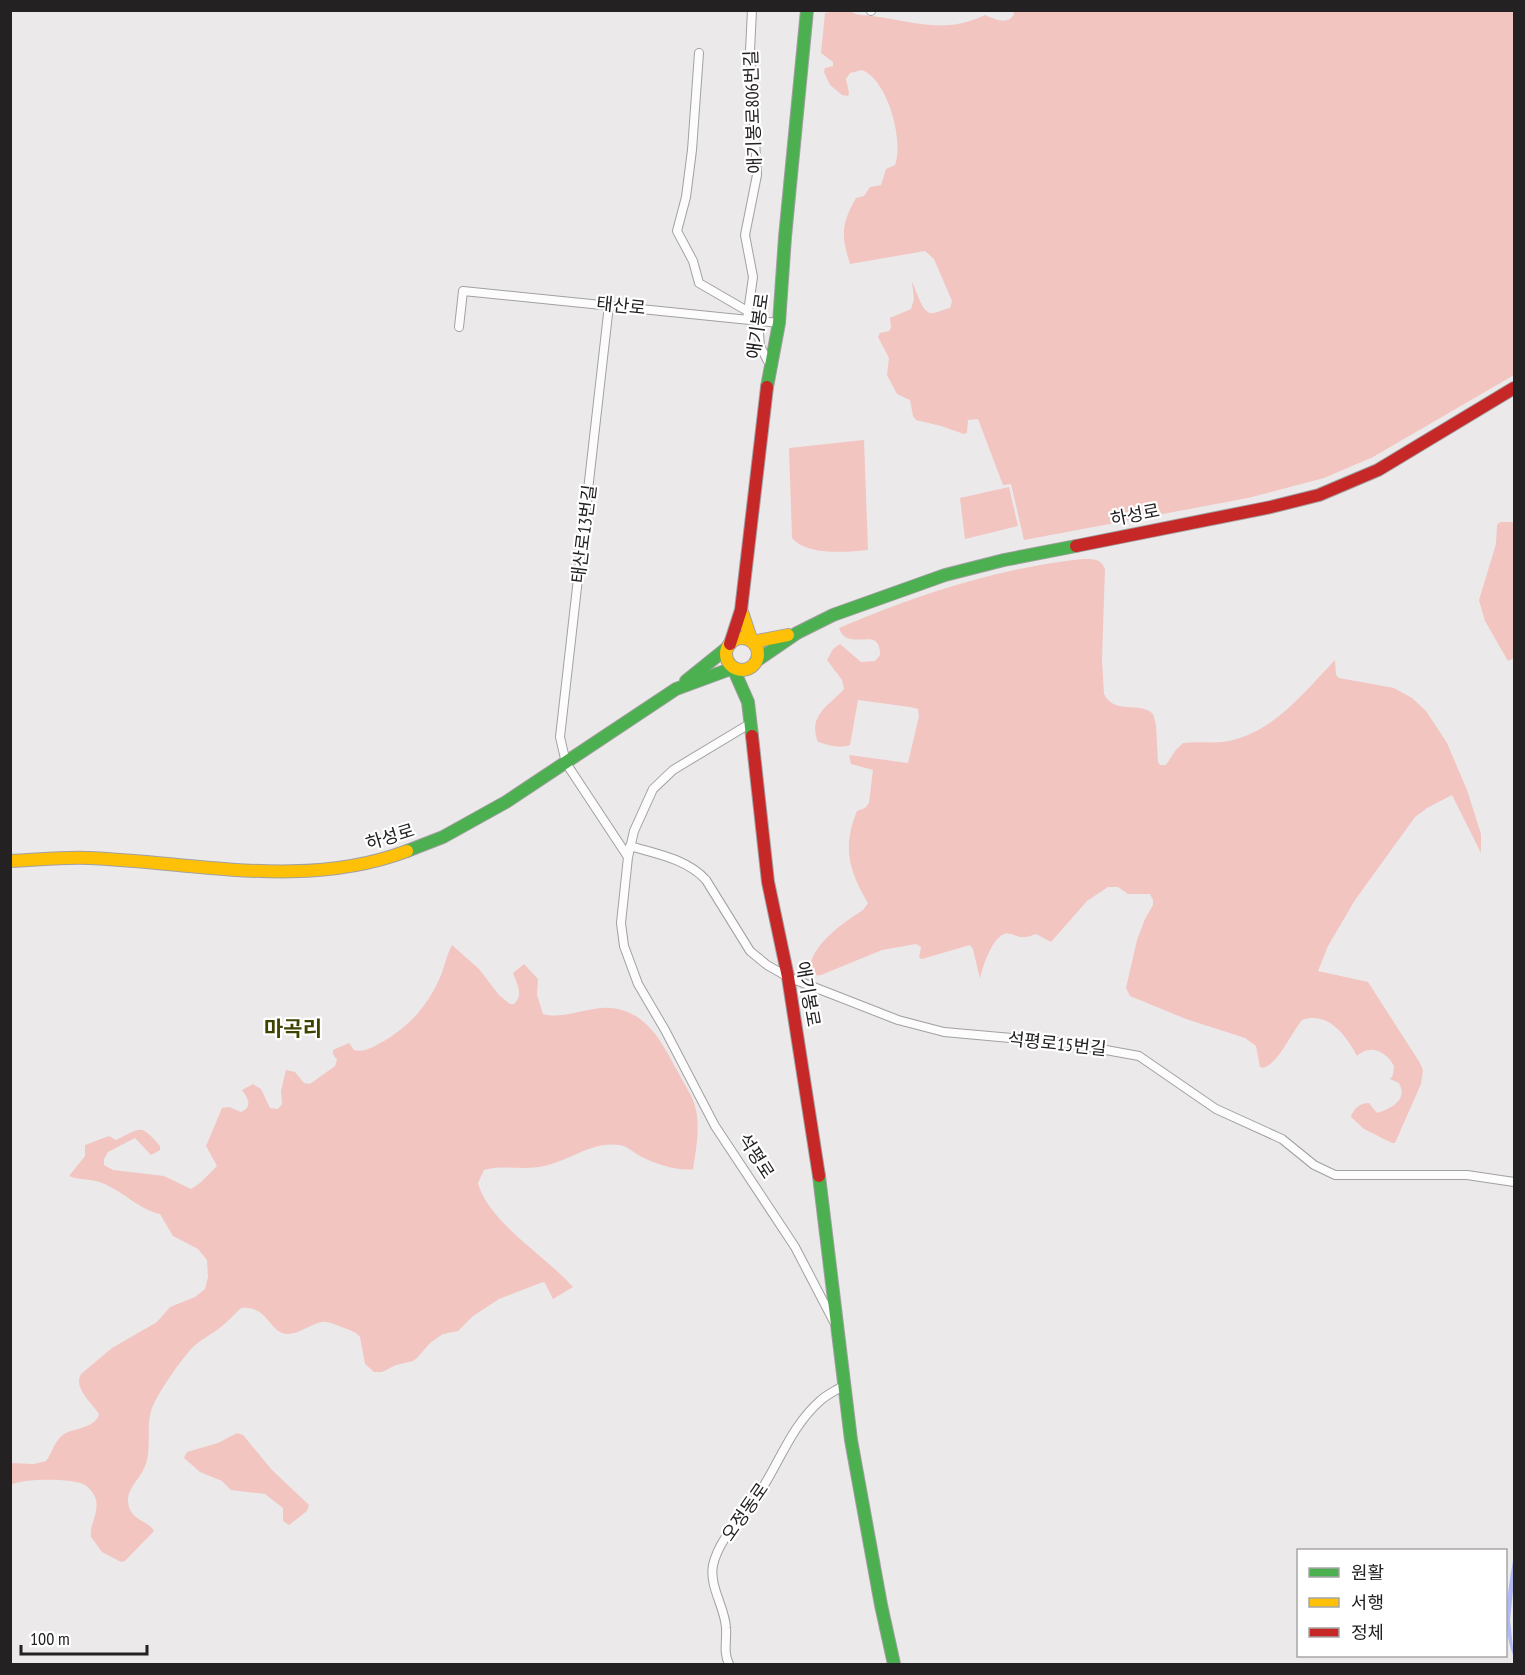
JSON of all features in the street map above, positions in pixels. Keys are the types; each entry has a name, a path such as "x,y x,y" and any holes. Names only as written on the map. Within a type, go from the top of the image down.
{"street":[{"name":"애기봉로806번길","path":"748,315 753,278 745,235 757,176 750,51 752,10"},
{"name":"애기봉로","path":"729,646 741,610 771,367 779,323 807,10"},
{"name":"태산로","path":"699,54 692,150 686,197 677,231 693,261 699,283 758,321 779,323"},
{"name":"태산로","path":"459,327 463,291 748,315"},
{"name":"태산로13번길","path":"566,763 560,738 609,305"},
{"path":"758,321 760,346 771,367"},
{"name":"하성로","path":"755,663 797,633 834,615 945,575 1004,560 1271,507 1319,495 1378,470 1515,388"},
{"path":"741,610 757,651 748,702"},
{"path":"676,689 739,639 752,642 797,633"},
{"path":"729,646 727,659 733,668 744,670 755,663"},
{"name":"애기봉로","path":"733,668 748,702 768,882 788,977 828,1237 838,1329"},
{"name":"하성로","path":"10,861 87,858 263,872 302,872 350,867 391,857 443,837 506,802 676,689 733,668"},
{"name":"석평로","path":"751,723 673,770 653,789 630,846 621,922 624,946 629,964 715,1126 795,1247 838,1329 851,1440 894,1665"},
{"path":"566,763 628,857"},
{"name":"석평로15번길","path":"630,846 686,864 698,871 706,880 750,951 767,965 788,977 898,1020 944,1032 1085,1046 1139,1056 1215,1109 1282,1139 1314,1165 1335,1175 1467,1175 1515,1182"},
{"name":"오정동로","path":"729,1665 725,1652 726,1628 713,1582 712,1573 716,1556 728,1532 760,1493 795,1429 822,1399 844,1384"}],"shaded area":[{"path":"836,10 848,10 859,15 923,24 953,25 985,15 1005,21 1014,14 1013,10 1514,11 1514,375 1373,457 1324,478 1248,498 1024,540 1011,484 1003,485 978,419 968,420 967,433 964,434 916,420 910,400 897,394 887,375 889,358 878,337 880,333 889,331 891,328 890,318 911,309 914,299 912,282 921,304 930,313 950,308 952,301 934,259 925,251 850,264 844,238 847,215 856,198 864,196 870,187 881,185 886,169 895,165 897,141 892,112 879,86 871,76 862,70 850,73 846,79 848,96 842,95 830,85 824,72 825,68 833,66 833,62 821,53 825,13"},
{"path":"864,440 868,550 828,552 799,544 792,538 789,448"},
{"path":"1009,487 1018,526 965,539 960,498"},
{"path":"1500,522 1514,522 1514,658 1508,661 1485,621 1479,600 1496,544 1497,525"},
{"path":"1082,559 1099,561 1105,569 1102,659 1104,694 1114,704 1141,708 1153,714 1160,765 1166,765 1183,743 1229,741 1260,729 1288,709 1335,660 1336,675 1339,678 1394,688 1412,698 1426,711 1447,743 1467,790 1481,834 1481,853 1452,795 1427,808 1415,817 1355,900 1328,946 1318,971 1368,982 1420,1063 1423,1070 1421,1084 1395,1143 1364,1129 1351,1117 1360,1105 1369,1103 1377,1113 1388,1109 1400,1099 1399,1083 1390,1079 1394,1066 1383,1053 1378,1051 1367,1050 1357,1056 1342,1033 1328,1022 1312,1018 1302,1020 1279,1054 1263,1068 1260,1067 1256,1046 1245,1038 1186,1019 1130,996 1126,988 1137,940 1153,905 1150,894 1128,894 1118,887 1108,887 1087,901 1051,942 1036,934 1020,937 1004,934 995,941 985,961 980,979 970,945 922,959 919,958 921,947 916,944 882,950 821,975 811,976 809,974 814,954 828,936 863,910 868,903 852,870 849,848 852,824 857,811 865,808 869,803 873,770 851,764 849,755 908,763 919,716 918,709 858,700 850,745 838,747 818,742 815,725 818,718 844,689 842,680 827,660 833,649 840,644 861,662 875,661 880,655 879,646 875,641 849,639 839,628 958,584 1020,569"},
{"path":"452,945 479,969 499,995 510,1004 514,1004 519,997 518,985 513,973 524,964 538,979 537,995 543,1014 560,1015 611,1008 624,1011 644,1022 660,1040 695,1105 698,1132 693,1169 666,1166 645,1159 625,1147 609,1145 599,1146 544,1166 484,1170 478,1183 494,1212 573,1287 553,1299 543,1282 499,1299 473,1316 458,1331 443,1334 430,1343 413,1361 396,1365 382,1372 374,1372 365,1364 360,1337 351,1330 322,1322 287,1334 276,1329 257,1311 241,1308 189,1352 176,1368 151,1411 147,1459 143,1471 131,1490 128,1501 131,1512 154,1531 125,1561 121,1562 102,1552 91,1537 97,1505 95,1496 89,1488 79,1483 60,1480 26,1481 11,1485 11,1463 34,1464 46,1461 62,1435 94,1422 99,1414 81,1390 79,1379 81,1374 112,1348 157,1322 170,1307 195,1297 205,1289 208,1277 207,1260 198,1249 173,1236 160,1214 152,1212 102,1183 69,1176 85,1156 85,1145 109,1136 116,1140 136,1131 144,1131 160,1146 160,1150 151,1155 135,1138 108,1152 104,1165 113,1170 164,1176 191,1189 217,1166 206,1146 222,1108 229,1107 241,1112 245,1110 248,1102 242,1090 253,1084 261,1089 270,1108 278,1109 282,1104 281,1091 286,1070 295,1072 304,1083 310,1084 335,1066 337,1060 333,1050 349,1043 354,1050 366,1050 394,1035 411,1021 431,995"},
{"path":"237,1433 243,1435 272,1470 309,1505 307,1511 289,1525 283,1521 283,1508 265,1494 231,1490 222,1481 200,1472 184,1458 187,1452 218,1443"}],"water":[{"path":"1514,1554 1510,1620 1514,1657 1507,1632 1507,1619"}],"traffic: fast":[{"path":"767,387 779,323 807,10"},
{"path":"756,661 797,633 833,615 945,575 1004,560 1076,546"},
{"path":"686,681 727,648"},
{"path":"407,851 443,837 506,802 676,689 733,668 748,702 752,736"},
{"path":"819,1176 851,1440 894,1664"}],"traffic: slow":[{"path":"742,612 752,642 788,635"},
{"path":"742,638 753,643 758,654 753,665 742,670 731,665 726,654 731,643 742,638"},
{"path":"10,861 88,858 249,871 289,871 329,869 368,863 407,851"}],"traffic: jam":[{"path":"730,644 741,610 767,387"},
{"path":"1076,546 1271,507 1319,495 1378,470 1514,388"},
{"path":"752,736 768,882 788,977 819,1176"}],"district":[{"name":"마곡리","path":"293,1029"}]}
